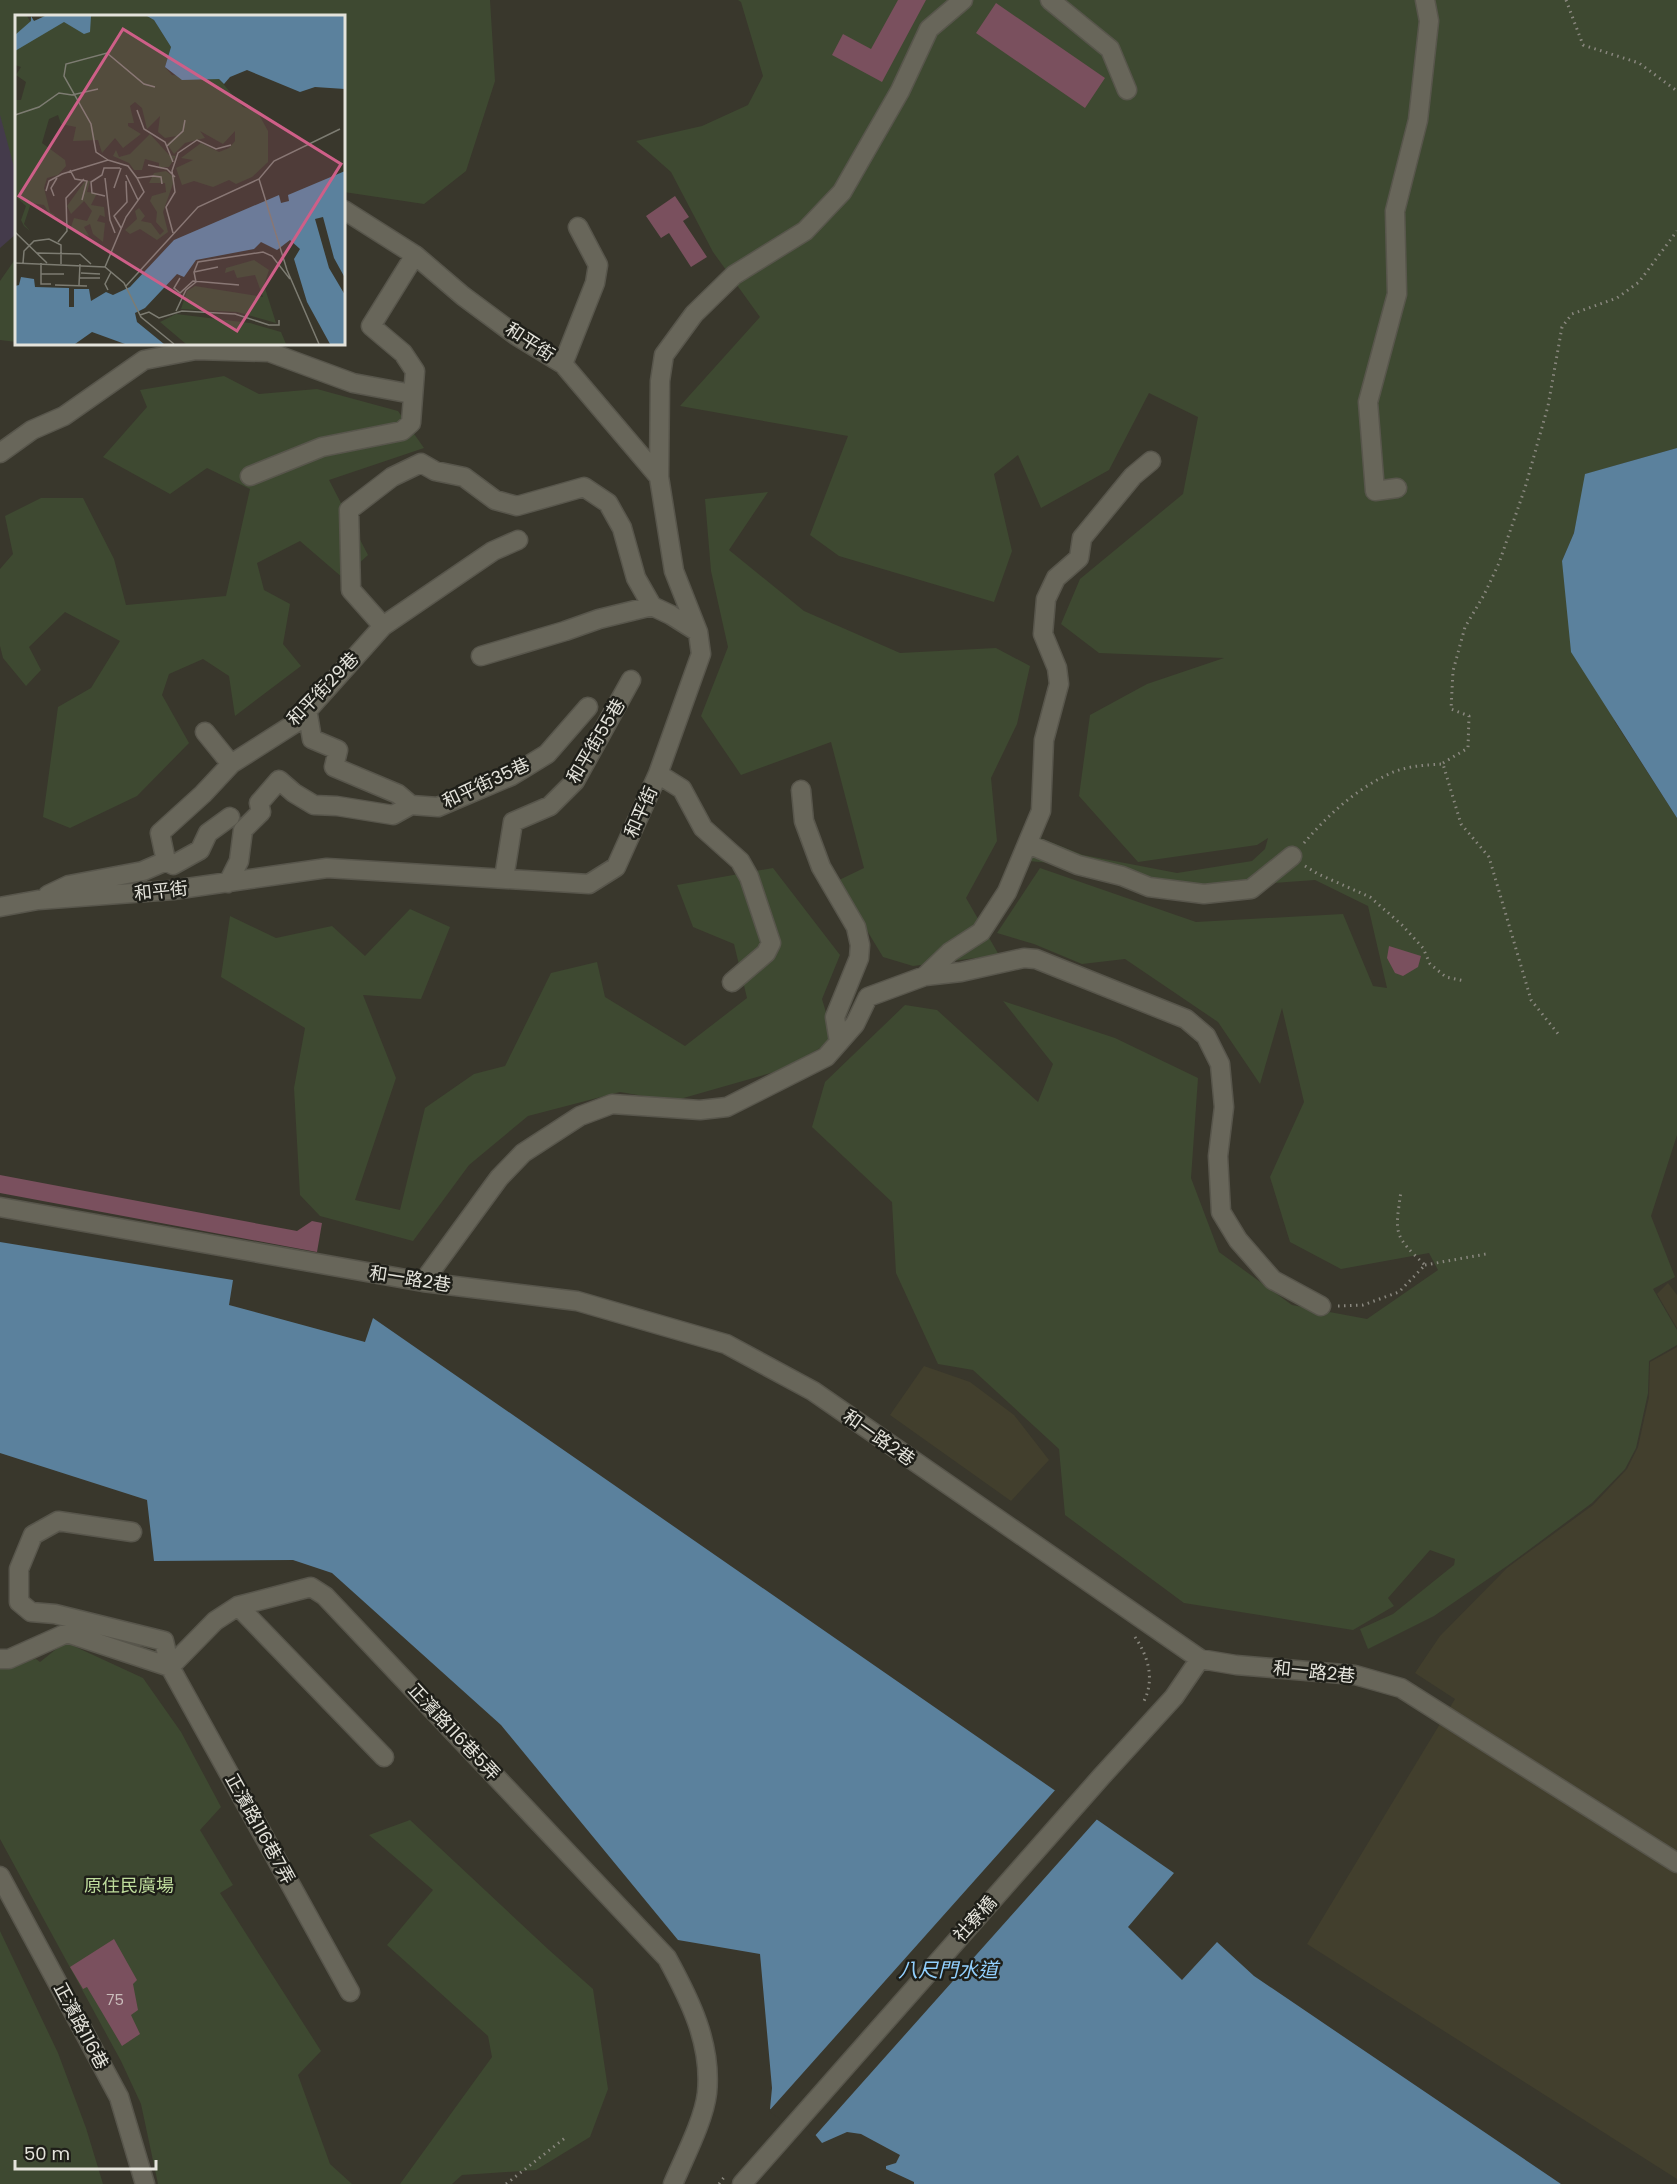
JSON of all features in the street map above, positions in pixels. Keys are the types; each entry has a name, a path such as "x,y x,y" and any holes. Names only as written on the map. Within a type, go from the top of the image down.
{"street":[{"path":"659,477 660,381 664,355 694,314 734,275 805,231 842,192 900,91 929,29 963,0"},
{"path":"1050,0 1110,49 1127,90"},
{"path":"1396,488 1375,491 1368,402 1397,294 1395,211 1418,120 1429,21 1425,0"},
{"name":"和平街","path":"0,907 38,900 146,893 327,868 589,884 616,867 658,774 701,654 698,632 674,571 659,477 563,364 517,336 463,296 415,255 345,211"},
{"path":"563,364 595,283 598,265 578,227"},
{"path":"250,476 322,447 402,431 411,423 415,371 403,353 371,326 415,255"},
{"path":"0,453 32,430 64,416 144,360 196,350 269,352 353,383 412,394"},
{"path":"925,975 950,952 981,932 1007,892 1041,811 1044,740 1059,684 1057,668 1043,634 1046,599 1056,578 1079,558 1082,538 1133,476 1151,461"},
{"path":"383,626 351,590 349,510 392,477 421,463 435,471 464,477 495,500 518,506 585,487 608,503 622,528 636,578 652,606 698,632"},
{"name":"和平街29巷","path":"166,861 159,833 203,794 231,764 297,722 383,626 493,551 518,540"},
{"path":"481,656 599,619 652,606"},
{"name":"和平街55巷","path":"504,878 513,822 550,806 575,781 631,680"},
{"name":"和平街35巷","path":"228,883 239,861 243,830 261,812 259,803 279,780 294,794 314,805 337,806 393,815 411,805 438,807 511,776 547,754 588,707"},
{"path":"307,709 312,740 338,750 334,767 398,794 411,805"},
{"path":"205,732 231,764"},
{"path":"658,774 682,789 703,828 740,861 749,877 771,943 766,953 732,982"},
{"path":"801,790 804,821 821,867 856,927 860,945 859,958 835,1017 839,1042"},
{"path":"38,900 69,885 143,871 166,861 173,865 200,850 208,833 230,817"},
{"path":"1028,844 1078,865 1122,876 1149,887 1204,894 1251,889 1292,856"},
{"path":"423,1282 499,1178 523,1154 580,1116 612,1104 700,1110 727,1107 826,1057 855,1024 868,997 925,975 961,972 1024,958 1036,959 1186,1019 1206,1036 1220,1064 1224,1107 1218,1156 1221,1212 1238,1240 1274,1280 1321,1306"},
{"name":"和一路2巷","path":"0,1206 423,1282 577,1302 726,1344 813,1391 1200,1659 1236,1665 1355,1675 1401,1688 1677,1863"},
{"name":"正濱路116巷7弄","path":"132,1532 58,1521 33,1535 19,1569 19,1602 30,1612 55,1614 164,1641 170,1667 350,1992"},
{"name":"正濱路116巷5弄","path":"170,1667 215,1621 238,1606 311,1587 325,1596 667,1958 695,2014 703,2038 707,2066 706,2095 696,2130 673,2184"},
{"path":"238,1606 384,1756"},
{"path":"0,1659 9,1659 67,1632 170,1667"},
{"name":"社寮橋","path":"742,2184 1174,1697 1200,1659"},
{"name":"正濱路116巷","path":"0,1876 119,2097 145,2184"}],"path":[{"path":"1566,0 1583,45 1639,63 1677,91"},
{"path":"1465,981 1446,977 1430,964 1423,948 1402,925 1370,897 1318,874 1292,856 1338,807 1388,774 1420,765 1443,764 1468,748 1469,716 1451,709 1453,671 1465,627 1499,563 1525,488 1548,406 1562,327 1572,314 1617,298 1639,282 1677,231"},
{"path":"1443,764 1461,824 1489,857 1531,1000 1559,1035"},
{"path":"1401,1191 1396,1226 1404,1245 1425,1265"},
{"path":"1321,1306 1363,1305 1399,1292 1425,1265 1486,1254"},
{"path":"1130,1631 1144,1649 1150,1671 1150,1682 1145,1699 1138,1707"},
{"path":"506,2184 565,2138"}],"shaded area":[{"path":"15,41 15,235 0,248 0,112"},
{"path":"1668,1283 1677,1295 1677,1328 1657,1294"},
{"path":"1677,1347 1677,2179 1307,1944 1455,1699 1415,1673 1440,1636 1507,1568 1593,1505 1627,1469 1638,1447 1649,1397 1650,1362"},
{"path":"924,1366 970,1382 1014,1415 1049,1460 1011,1501 890,1415"}],"green space":[{"path":"0,0 490,0 495,81 466,171 424,204 345,192 345,15 15,15 15,170 0,115"},
{"path":"738,0 1677,0 1677,448 1586,474 1574,533 1562,561 1615,722 1677,818 1677,1135 1651,1216 1675,1277 1653,1289 1677,1330 1677,1345 1649,1361 1648,1393 1636,1448 1625,1469 1592,1503 1434,1616 1368,1649 1360,1629 1393,1614 1454,1565 1455,1559 1430,1550 1388,1598 1394,1606 1353,1630 1184,1603 1065,1515 1059,1449 973,1370 938,1364 896,1273 892,1202 812,1127 825,1082 905,1005 937,1010 1038,1102 1053,1064 1003,1001 1115,1038 1198,1078 1191,1178 1219,1252 1292,1305 1367,1319 1438,1270 1429,1253 1341,1269 1290,1242 1270,1177 1304,1102 1282,1008 1260,1084 1218,1022 1125,959 1082,964 1034,944 997,933 1040,868 1196,922 1343,914 1373,986 1387,988 1368,906 1315,880 1161,891 1064,864 1028,861 1038,837 1083,855 1177,873 1252,861 1265,849 1268,838 1257,845 1138,862 1079,796 1090,715 1147,684 1224,658 1099,653 1061,624 1080,579 1183,494 1198,417 1149,393 1109,470 1041,508 1018,455 994,474 1012,551 994,602 839,556 810,535 848,436 680,406 760,317 713,252 671,172 636,141 702,126 748,105 763,76 741,2"},
{"path":"15,259 15,342 0,340 0,281"},
{"path":"224,376 259,394 317,389 398,411 424,448 329,480 368,555 343,578 300,541 257,563 264,590 290,604 283,644 301,666 235,716 229,676 203,659 169,674 162,695 189,743 137,796 70,828 43,817 58,707 91,688 120,641 65,612 29,647 41,670 26,686 3,658 0,646 0,569 13,554 5,516 41,498 83,498 114,559 126,605 226,596 250,489 207,468 170,494 103,457 147,407 140,390"},
{"path":"768,492 729,550 804,611 900,653 996,648 1030,666 1017,724 991,778 997,841 966,898 999,955 913,966 883,957 837,881 864,868 831,742 741,775 701,716 728,647 711,571 705,499"},
{"path":"773,868 840,955 822,999 828,1019 829,1043 781,1070 673,1101 620,1092 528,1116 469,1165 413,1241 320,1216 300,1195 294,1088 305,1028 221,977 230,916 276,938 332,926 365,956 410,909 450,927 421,999 363,995 396,1078 355,1200 400,1210 425,1108 474,1074 505,1066 551,973 597,962 605,997 685,1046 747,998 734,944 693,927 677,885"},
{"name":"原住民廣場","path":"65,1642 143,1678 181,1732 221,1807 200,1830 233,1885 220,1893 321,2051 298,2075 330,2164 352,2184 158,2184 141,2104 121,2061 0,1839 0,1666 36,1659 40,1662"},
{"path":"410,1820 593,1989 608,2089 590,2137 536,2170 462,2175 452,2184 400,2184 492,2057 488,2036 387,1945 433,1890 369,1835"},
{"path":"0,1931 58,2053 86,2128 103,2184 0,2184"}],"water":[{"path":"1677,448 1677,818 1571,652 1562,561 1574,533 1585,474"},
{"name":"八尺門水道","path":"0,1242 233,1280 229,1305 365,1342 373,1318 1174,1873 1128,1927 1182,1980 1217,1942 1254,1976 1561,2184 914,2184 886,2169 886,2166 896,2163 900,2155 861,2134 847,2132 822,2143 808,2126 790,2122 770,2109 772,2088 760,1954 678,1940 501,1725 332,1573 293,1560 154,1561 147,1500 0,1453"}],"pier":[{"path":"1057,1788 1099,1817 813,2138 806,2129 788,2125 769,2111"}],"building":[{"path":"898,0 926,0 882,82 832,55 843,34 871,49"},
{"path":"996,3 1105,78 1085,108 976,33"},
{"path":"675,196 689,217 683,221 707,257 691,267 669,233 661,238 646,216"},
{"path":"1389,946 1421,956 1418,967 1403,976 1395,973 1387,958"},
{"path":"0,1175 297,1231 312,1221 322,1223 317,1252 0,1193"},
{"path":"114,1939 137,1980 133,1984 138,2010 131,2015 140,2034 122,2046 87,1987 83,1989 70,1967"}]}
